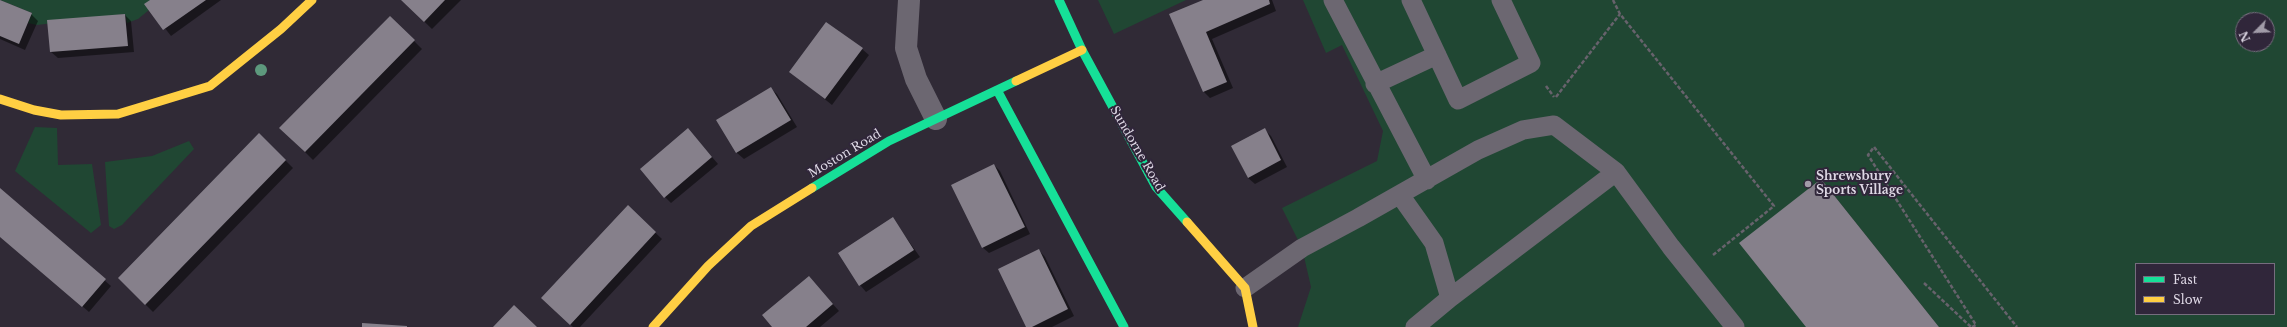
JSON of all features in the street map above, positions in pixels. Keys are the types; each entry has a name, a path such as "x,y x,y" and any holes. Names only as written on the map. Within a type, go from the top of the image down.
{"street":[{"path":"0,99 34,110 54,114 118,114 210,86 281,29 312,0"},
{"path":"909,0 906,48 916,79 936,119"},
{"name":"Sundorne Road","path":"1059,0 1082,50 1156,187 1245,288 1253,327"},
{"name":"Moston Road","path":"653,327 708,266 751,226 889,141 1082,50"},
{"path":"997,90 1124,327"}],"lane":[{"path":"1333,0 1375,84 1427,180"},
{"path":"1411,0 1458,100 1531,63 1501,0"},
{"path":"1375,84 1437,55"},
{"path":"1245,288 1302,248 1503,138 1523,130 1554,125 1616,172 1692,273 1735,327"},
{"path":"1415,327 1450,298 1616,172"},
{"path":"1400,195 1434,243 1450,298"}],"path":[{"path":"1613,0 1620,14 1774,206 1692,273"},
{"path":"1554,125 1555,99 1620,14"},
{"path":"1924,283 1972,327 1976,325 1868,155 1874,148 2018,327"}],"green space":[{"path":"0,0 150,0 149,10 138,19 127,23 125,14 37,25 28,23 32,13"},
{"path":"1098,0 1186,0 1114,34"},
{"name":"Shrewsbury Sports Village","path":"1303,0 2287,0 2287,327 1298,327 1311,287 1302,248 1282,208 1377,161 1383,131 1342,45 1326,53"},
{"path":"35,127 57,128 58,165 92,164 101,225 91,233 15,171"},
{"path":"189,141 194,149 122,225 114,229 109,226 105,162 152,156"}],"building":[{"path":"0,0 32,13 19,44 0,36"},
{"path":"150,0 206,0 163,30 144,4"},
{"path":"401,0 445,0 424,22"},
{"path":"1203,0 1269,0 1270,4 1206,32 1227,82 1203,92 1169,14"},
{"path":"125,14 128,46 50,52 47,20"},
{"path":"390,16 415,40 305,152 279,128"},
{"path":"826,22 863,48 825,99 789,72"},
{"path":"771,87 791,120 736,153 716,120"},
{"path":"688,128 712,157 664,198 640,169"},
{"path":"1265,128 1281,160 1248,178 1231,146"},
{"path":"259,133 286,160 145,305 118,278"},
{"path":"994,164 1025,227 982,248 951,185"},
{"path":"1821,179 1939,327 1806,327 1739,243"},
{"path":"0,188 106,279 82,307 0,237"},
{"path":"628,205 656,232 570,325 541,298"},
{"path":"893,217 914,250 859,286 838,253"},
{"path":"1039,249 1068,309 1032,327 1026,327 998,269"},
{"path":"809,276 833,304 806,327 772,327 762,315"},
{"path":"514,305 537,327 493,327"},
{"path":"362,323 407,326 407,327 362,327"}],"traffic: fast":[{"path":"1059,0 1082,50 1156,187 1187,222"},
{"path":"812,188 889,141 1016,81"},
{"path":"997,90 1124,327"}],"traffic: slow":[{"path":"0,99 34,110 61,115 118,114 210,86 281,29 312,0"},
{"path":"1016,81 1082,50"},
{"path":"653,327 708,266 751,226 812,188"},
{"path":"1187,222 1245,288 1253,327"}],"place":[{"name":"Shrewsbury Sports Village","path":"1808,184"}]}
